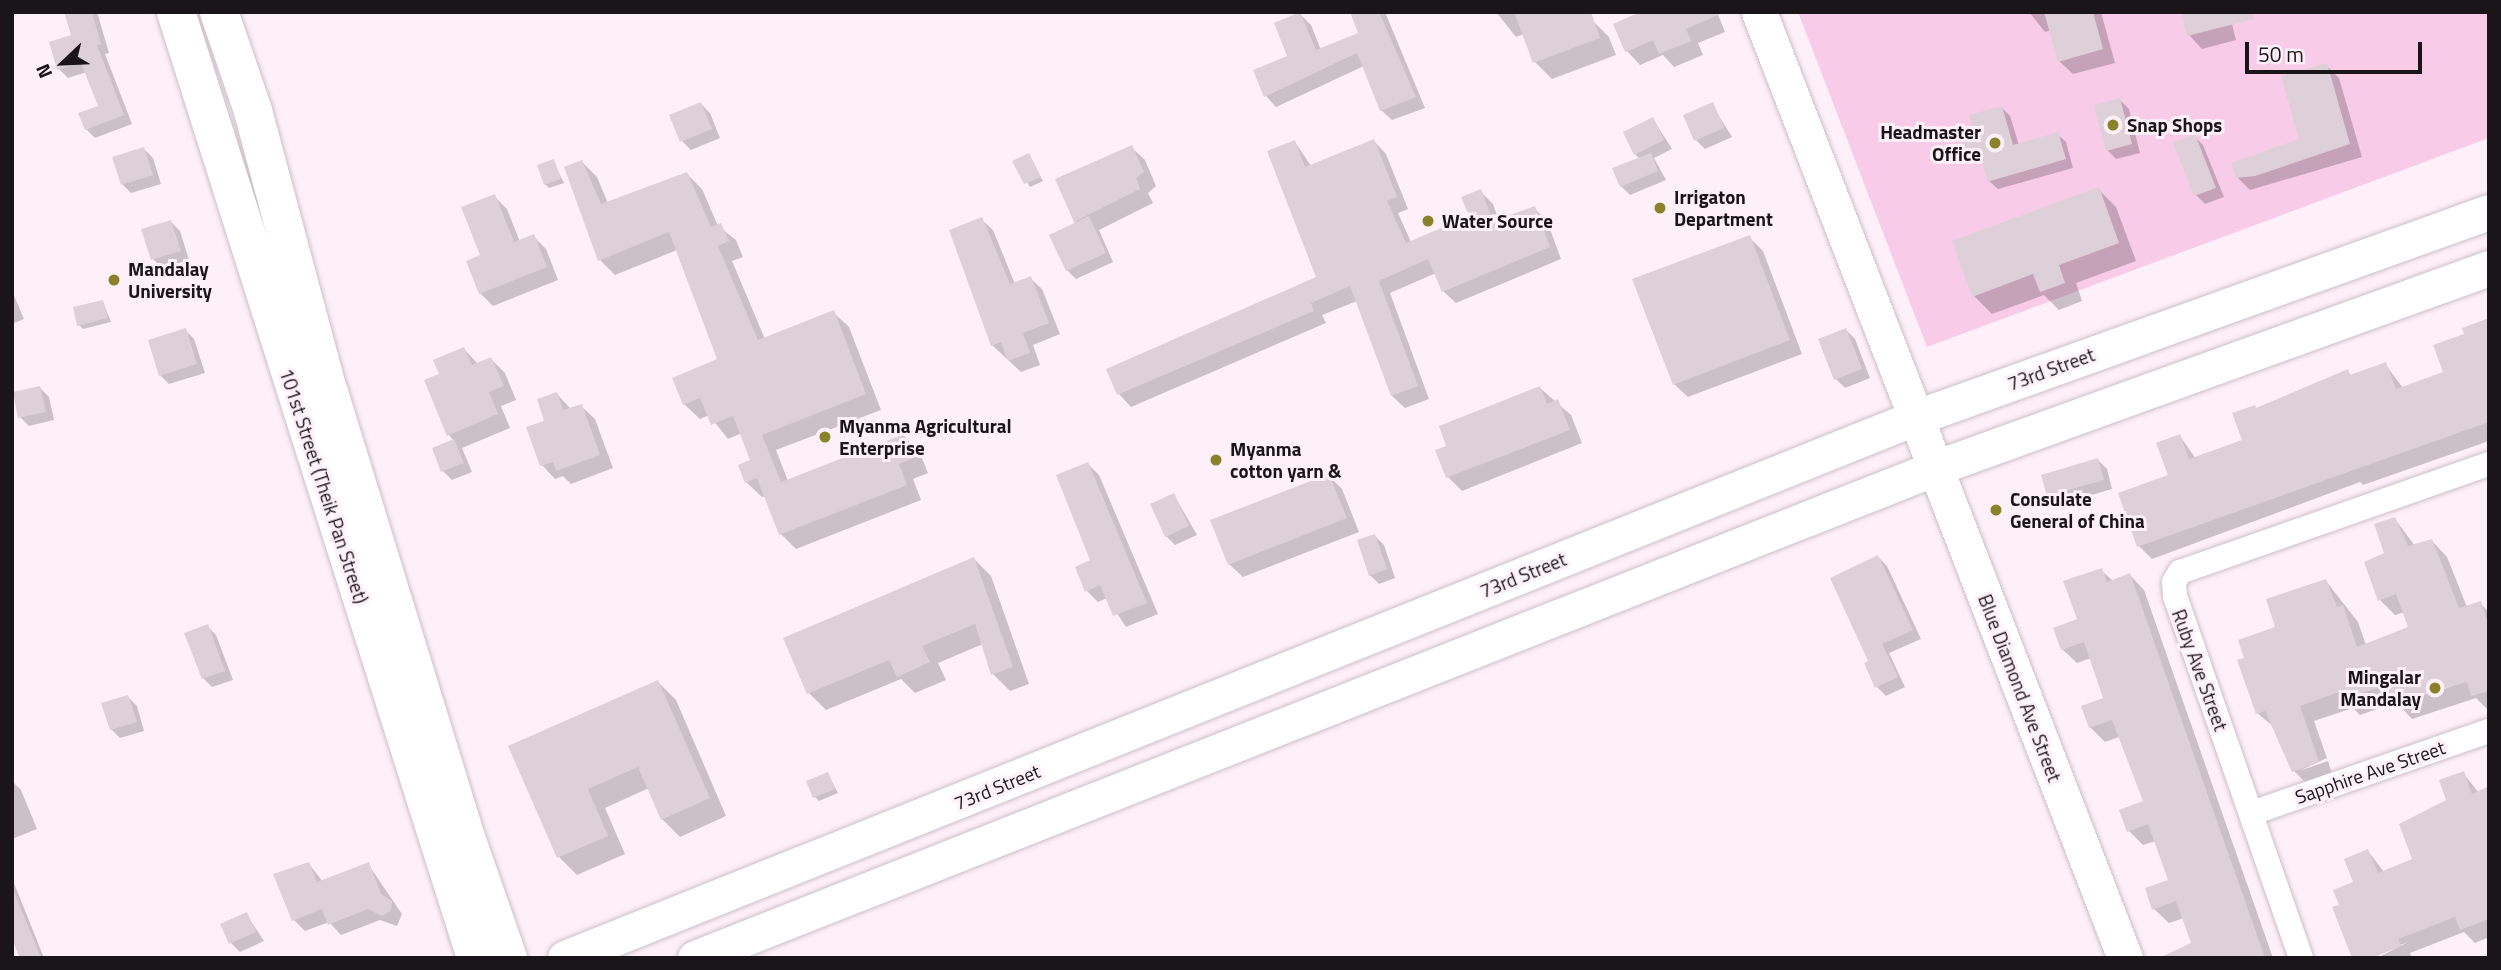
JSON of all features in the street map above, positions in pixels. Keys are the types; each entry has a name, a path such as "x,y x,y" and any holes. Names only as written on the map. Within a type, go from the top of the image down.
{"main road":[{"name":"101st Street (Theik Pan Street)","path":"176,12 307,378 508,958"},
{"name":"101st Street (Theik Pan Street)","path":"219,12 253,111 307,378 475,958"},
{"name":"Blue Diamond Ave Street","path":"1759,12 2124,958"},
{"name":"73rd Street","path":"565,958 1917,417 2489,212"},
{"path":"695,958 1935,468 2238,356 2489,268"},
{"path":"2223,307 2238,356"}],"street":[{"name":"Ruby Ave Street","path":"2301,958 2175,597 2177,576 2489,464"},
{"name":"Sapphire Ave Street","path":"2252,813 2489,731"}],"shaded area":[{"path":"1798,12 2489,12 2489,138 1927,347"}],"building":[{"path":"64,12 92,12 101,44 97,45 124,115 85,130 78,113 98,106 81,63 57,70 49,42 71,35"},
{"path":"1300,12 1316,50 1358,33 1350,12 1379,12 1416,97 1380,111 1357,53 1264,97 1253,70 1287,56 1274,23"},
{"path":"1514,12 1591,12 1600,38 1533,63"},
{"path":"1640,12 1725,12 1686,29 1691,41 1659,54 1653,40 1625,52 1613,24"},
{"path":"2044,12 2093,12 2103,49 2058,62"},
{"path":"2181,12 2253,12 2254,19 2187,36"},
{"path":"2327,63 2350,144 2255,176 2236,178 2231,163 2299,139 2281,76"},
{"name":"Snap Shops","path":"2120,98 2132,144 2106,151 2094,105"},
{"path":"701,102 712,129 680,142 669,115"},
{"path":"1713,102 1724,128 1694,141 1683,115"},
{"name":"Headmaster Office","path":"2002,106 2013,145 2058,132 2066,159 1987,182 1979,150 1964,153 1960,136 1973,132 1969,115"},
{"path":"1653,117 1664,140 1634,155 1623,132"},
{"path":"2195,134 2216,188 2194,196 2173,143"},
{"path":"1374,139 1397,197 1387,201 1406,243 1469,216 1461,197 1481,189 1493,221 1535,206 1550,247 1442,292 1428,259 1379,281 1418,386 1391,396 1350,286 1311,303 1314,311 1117,395 1106,369 1316,277 1267,151 1295,140 1305,167"},
{"path":"1132,145 1144,172 1136,178 1140,189 1074,222 1055,179"},
{"path":"144,147 153,175 121,185 112,157"},
{"path":"1029,153 1041,177 1024,184 1012,161"},
{"path":"1651,153 1658,171 1620,187 1612,168"},
{"path":"554,159 561,179 544,185 537,165"},
{"path":"582,160 601,204 687,172 711,227 721,223 729,241 718,246 758,340 834,310 866,394 762,435 781,482 904,434 914,458 899,464 907,485 779,535 757,478 745,483 738,465 750,460 733,416 711,425 700,398 683,405 672,378 717,359 669,232 598,261 564,167"},
{"path":"2099,187 2119,243 2059,265 2065,283 2040,292 2033,274 1972,297 1952,241"},
{"path":"495,194 514,242 534,234 547,267 479,294 466,261 480,255 461,207"},
{"path":"1089,216 1106,253 1066,271 1049,235"},
{"path":"982,217 1010,284 1031,276 1049,323 1023,333 1030,353 1008,361 1001,342 991,346 949,230"},
{"path":"171,220 181,251 151,260 141,229"},
{"path":"1750,235 1790,340 1673,385 1632,279"},
{"path":"103,300 108,318 77,326 73,307"},
{"path":"2489,318 2489,422 2137,547 2118,493 2168,475 2156,443 2180,434 2189,459 2242,440 2232,413 2255,405 2256,408 2348,369 2350,375 2386,362 2396,389 2443,372 2433,345 2464,334 2462,328"},
{"path":"186,328 197,364 159,376 148,340"},
{"path":"1846,328 1862,369 1834,380 1818,339"},
{"path":"464,347 472,365 491,357 504,386 489,392 498,414 447,436 424,380 439,374 433,360"},
{"path":"40,386 46,412 18,418 13,392"},
{"path":"1540,386 1547,404 1558,399 1570,430 1446,478 1435,450 1446,446 1439,426"},
{"path":"557,392 563,410 582,404 600,455 556,471 553,462 540,466 526,427 544,421 537,399"},
{"path":"454,439 464,463 441,472 432,448"},
{"path":"2098,458 2104,480 2047,496 2041,475"},
{"path":"1088,462 1147,603 1113,616 1100,585 1085,592 1075,567 1090,560 1056,475"},
{"path":"1329,474 1347,518 1228,565 1210,520"},
{"path":"1174,493 1189,526 1165,537 1150,504"},
{"path":"2395,517 2408,546 2432,539 2459,608 2481,601 2489,627 2489,691 2471,696 2467,682 2395,704 2389,689 2381,687 2342,700 2339,692 2300,706 2319,762 2292,772 2265,711 2256,714 2237,660 2244,658 2238,640 2275,627 2266,599 2326,579 2337,607 2343,605 2357,647 2408,627 2396,594 2378,601 2364,562 2384,553 2374,524"},
{"path":"1375,534 1387,569 1369,576 1357,540"},
{"path":"1878,555 1913,630 1882,644 1898,677 1875,688 1864,663 1868,661 1830,578"},
{"path":"974,557 1013,667 991,675 975,624 922,646 930,662 897,677 889,660 807,694 783,638"},
{"path":"2102,568 2107,582 2130,573 2265,958 2159,958 2191,943 2176,901 2152,910 2145,888 2168,880 2148,824 2127,832 2119,810 2143,801 2112,720 2089,728 2081,706 2103,698 2084,642 2061,650 2053,628 2077,619 2063,581"},
{"path":"208,624 225,671 202,679 184,633"},
{"path":"658,680 710,798 661,820 638,767 588,789 608,836 557,858 508,746"},
{"path":"128,695 137,722 110,730 101,703"},
{"path":"2464,771 2472,794 2489,786 2489,919 2460,930 2455,917 2398,939 2401,946 2372,958 2352,958 2332,907 2339,905 2333,890 2353,882 2344,859 2368,849 2378,873 2412,859 2399,824 2446,800 2439,780"},
{"path":"828,772 835,789 813,798 806,781"},
{"path":"309,862 317,882 369,862 381,894 392,901 391,911 382,916 368,909 328,925 322,909 292,921 273,874"},
{"path":"12,889 41,958 20,958 12,940"},
{"path":"247,912 256,932 229,944 220,924"}],"place":[{"name":"Snap Shops","path":"2113,125"},
{"name":"Headmaster Office","path":"1995,143"},
{"name":"Irrigaton Department","path":"1660,208"},
{"name":"Water Source","path":"1428,221"},
{"name":"Mandalay University","path":"114,280"},
{"name":"Myanma Agricultural Enterprise","path":"825,437"},
{"name":"Myanma cotton yarn &","path":"1216,460"},
{"name":"Consulate General of China","path":"1996,510"},
{"name":"Mingalar Mandalay","path":"2435,688"}]}
